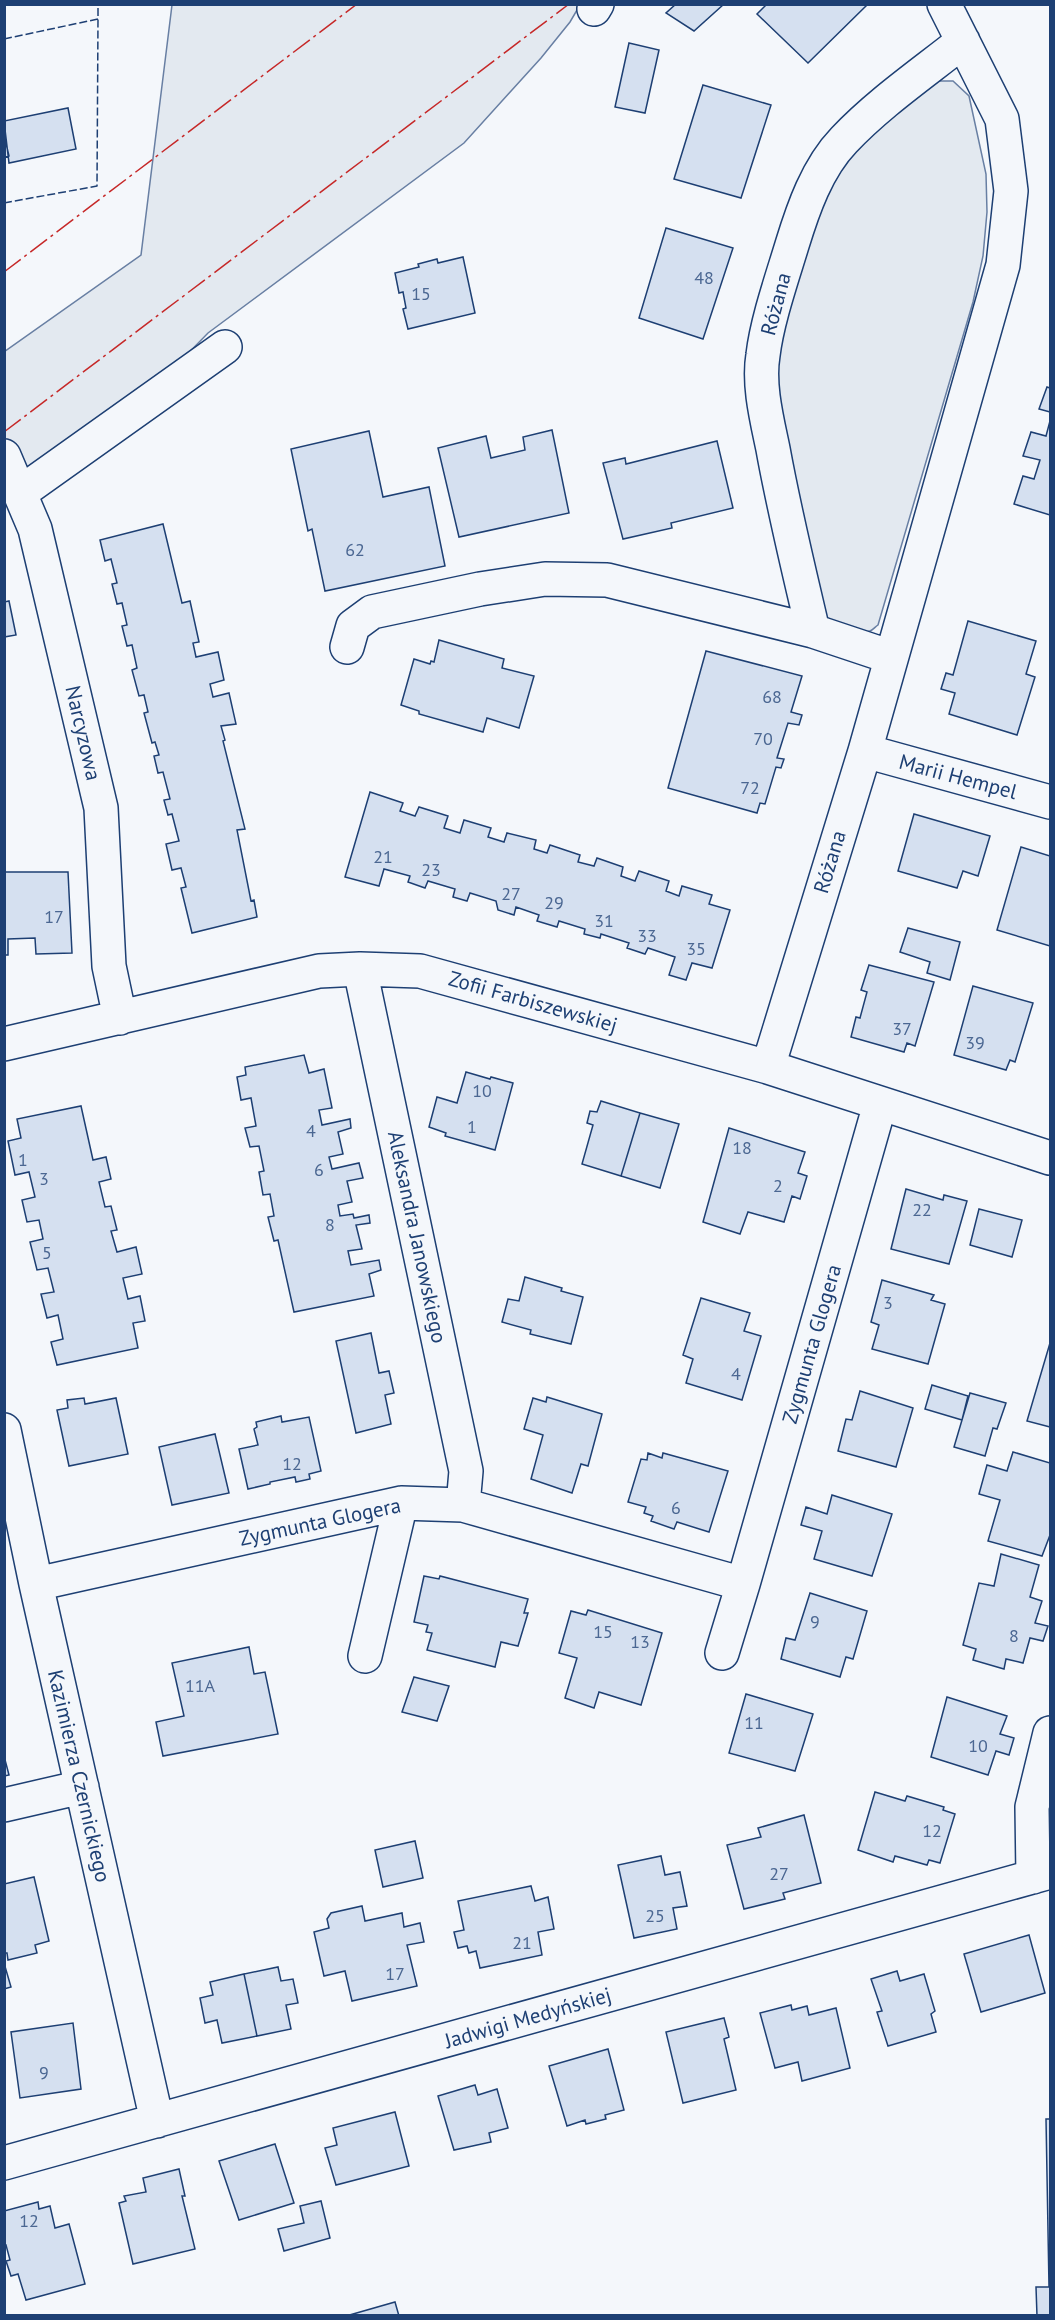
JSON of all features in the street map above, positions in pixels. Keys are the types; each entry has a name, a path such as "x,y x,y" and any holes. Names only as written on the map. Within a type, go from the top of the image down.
{"street":[{"name":"Różana","path":"768,1067 865,751 1003,265 1011,191 1002,119 944,4"},
{"name":"Różana","path":"813,631 775,461 763,388 762,356 797,227 812,191 832,154 886,102 963,41"},
{"path":"20,493 225,346"},
{"name":"Narcyzowa","path":"4,456 35,529 101,807 109,966 120,1018"},
{"path":"347,647 353,626 372,612 480,589 545,579 607,580 813,631 891,657"},
{"name":"Marii Hempel","path":"865,751 1050,802"},
{"name":"Zofii Farbiszewskiej","path":"4,1044 319,971 360,969 420,971 768,1067 1050,1158"},
{"name":"Aleksandra Janowskiego","path":"360,969 466,1471 463,1505"},
{"name":"Zygmunta Glogera","path":"722,1653 880,1104"},
{"name":"Kazimierza Czernickiego","path":"4,1430 36,1584 157,2121"},
{"path":"365,1656 401,1503"},
{"name":"Zygmunta Glogera","path":"36,1584 401,1503 463,1505 743,1584"},
{"path":"1042,1874 1032,1807 1050,1733"},
{"path":"4,1805 81,1787"},
{"name":"Jadwigi Medyńskiej","path":"4,2163 1042,1874"}],"shaded area":[{"path":"172,5 580,5 570,22 541,58 464,143 208,333 166,376 5,494 4,352 141,255"},
{"path":"934,81 953,81 969,96 986,174 987,212 983,256 973,302 878,625 870,631 857,633 836,624 821,611 776,388 780,336 802,242 843,159"}],"building":[{"path":"676,4 724,4 694,31 666,13"},
{"path":"767,4 868,4 808,63 757,14"},
{"path":"629,43 659,50 645,113 615,107"},
{"path":"703,85 771,105 741,198 674,179"},
{"path":"68,108 76,149 9,163 4,121"},
{"path":"4,135 9,156 4,157"},
{"path":"666,228 733,248 703,339 639,318"},
{"path":"463,257 475,313 408,329 403,309 406,308 403,292 399,293 395,273 419,267 418,264 437,259 438,263"},
{"path":"1047,387 1050,388 1050,412 1039,409"},
{"path":"1050,421 1050,515 1014,504 1023,476 1034,479 1040,460 1023,456 1031,432 1046,436"},
{"path":"552,430 569,513 459,537 438,448 486,436 491,458 525,450 523,437"},
{"path":"369,431 383,497 429,487 445,566 325,591 312,529 308,531 291,449"},
{"path":"717,441 733,508 671,523 672,528 623,539 603,463 625,458 626,464"},
{"path":"163,524 182,603 190,601 199,642 193,643 196,657 218,652 224,680 210,684 213,697 229,693 236,724 221,726 245,829 237,830 251,901 254,900 257,917 192,933 181,888 186,887 181,868 172,870 166,844 179,841 172,814 168,815 164,800 170,799 163,772 158,773 154,756 159,755 155,742 152,743 144,713 148,712 144,695 139,696 132,670 137,668 132,645 127,646 122,626 127,625 122,603 117,604 112,584 117,583 111,559 105,561 100,540"},
{"path":"9,601 16,635 4,637 4,602"},
{"path":"968,621 1036,641 1026,674 1035,677 1017,735 949,714 955,693 941,689 946,673 953,675"},
{"path":"439,640 504,659 502,668 534,676 519,728 487,718 483,732 419,714 419,711 401,705 414,659 430,664 431,661 434,662"},
{"path":"706,651 802,676 791,712 802,715 799,725 788,723 777,758 784,759 781,768 776,767 765,804 760,803 757,813 668,788"},
{"path":"370,792 403,803 400,811 415,816 419,807 448,816 444,828 460,833 464,820 491,828 488,837 504,842 507,833 536,840 534,849 547,853 550,845 580,855 578,862 594,866 597,858 623,867 621,876 635,881 639,871 669,881 666,891 679,896 682,886 712,895 709,904 730,910 712,968 692,963 686,980 669,975 675,957 648,948 645,954 627,948 629,943 601,934 600,938 584,934 585,929 559,921 557,927 537,921 539,915 516,907 514,915 498,910 496,901 470,893 467,901 453,897 455,889 428,881 425,888 408,882 410,876 384,869 379,886 345,877"},
{"path":"914,814 990,836 978,876 963,871 957,888 898,871"},
{"path":"1021,847 1050,856 1050,946 997,930"},
{"path":"4,872 68,872 72,953 36,954 35,938 8,939 8,955 4,955"},
{"path":"908,928 960,942 950,980 927,973 930,962 900,952"},
{"path":"869,965 934,982 915,1046 907,1043 904,1052 851,1037 856,1017 860,1018 867,992 861,990"},
{"path":"973,986 1033,1003 1015,1062 1010,1060 1006,1070 954,1055"},
{"path":"304,1055 309,1073 324,1069 332,1108 319,1110 322,1125 350,1119 351,1128 338,1132 343,1154 329,1157 332,1169 359,1163 363,1178 347,1181 352,1202 338,1205 340,1216 353,1214 354,1218 369,1215 370,1223 356,1225 362,1249 348,1251 351,1265 379,1260 381,1270 369,1274 374,1296 294,1312 278,1240 274,1241 268,1217 274,1216 270,1194 263,1195 259,1172 264,1171 259,1146 250,1147 245,1128 256,1126 251,1098 241,1100 237,1077 246,1075 245,1067"},
{"path":"466,1072 513,1083 495,1150 445,1136 446,1133 429,1127 437,1097 457,1103"},
{"path":"601,1101 640,1113 621,1176 582,1164 593,1125 587,1123 590,1111 597,1112"},
{"path":"81,1106 93,1160 106,1157 111,1179 99,1182 105,1207 111,1206 117,1230 111,1231 117,1252 136,1247 142,1274 123,1278 128,1299 140,1296 145,1321 133,1323 138,1348 57,1365 51,1342 63,1339 58,1315 47,1318 41,1294 54,1292 48,1268 37,1270 30,1242 43,1239 39,1220 27,1222 22,1200 35,1197 29,1172 15,1175 8,1141 21,1138 17,1119"},
{"path":"640,1113 679,1124 660,1188 621,1176"},
{"path":"729,1128 805,1152 798,1173 807,1176 800,1199 792,1196 784,1222 748,1212 740,1234 703,1222"},
{"path":"906,1189 943,1200 944,1195 967,1201 949,1264 891,1249"},
{"path":"979,1209 1022,1220 1012,1257 970,1245"},
{"path":"525,1277 583,1297 571,1344 530,1334 531,1330 502,1322 508,1299 519,1301"},
{"path":"882,1280 934,1295 931,1300 945,1304 928,1364 872,1349 879,1325 871,1322"},
{"path":"701,1298 750,1313 744,1331 761,1336 742,1400 686,1383 693,1359 683,1355"},
{"path":"371,1333 379,1373 389,1371 394,1393 385,1395 391,1424 356,1433 336,1341"},
{"path":"1050,1343 1050,1427 1027,1421"},
{"path":"932,1385 968,1396 962,1420 925,1409"},
{"path":"860,1391 913,1408 896,1467 838,1451 846,1419 852,1420"},
{"path":"970,1393 1006,1403 997,1429 993,1428 985,1456 954,1447"},
{"path":"547,1397 602,1414 588,1466 581,1464 572,1493 531,1479 543,1435 524,1429 533,1398 546,1402"},
{"path":"84,1398 85,1404 116,1398 128,1454 69,1466 57,1410 68,1408 67,1400"},
{"path":"281,1416 282,1422 309,1417 321,1471 309,1474 310,1479 296,1482 295,1477 248,1489 239,1449 258,1445 254,1429 257,1427 256,1422"},
{"path":"215,1434 229,1493 172,1505 159,1447"},
{"path":"1013,1452 1050,1463 1050,1535 1042,1556 988,1541 1000,1500 979,1494 987,1465 1007,1471"},
{"path":"648,1453 662,1458 663,1453 728,1471 709,1532 677,1522 674,1529 651,1521 653,1516 644,1513 646,1507 628,1502 641,1459 647,1460"},
{"path":"832,1495 892,1514 872,1576 814,1559 822,1531 801,1525 806,1507 827,1514"},
{"path":"1001,1554 1039,1565 1030,1597 1042,1601 1035,1623 1048,1626 1043,1641 1030,1638 1023,1663 1006,1659 1004,1669 973,1660 976,1649 963,1645 979,1583 994,1586"},
{"path":"424,1576 439,1579 440,1576 528,1599 524,1613 528,1613 518,1646 501,1642 495,1667 427,1650 432,1633 426,1632 428,1625 414,1622"},
{"path":"810,1593 867,1611 853,1659 846,1657 840,1677 781,1659 786,1638 795,1640"},
{"path":"588,1610 662,1633 641,1705 599,1692 594,1708 565,1698 577,1658 559,1653 571,1611 586,1615"},
{"path":"249,1647 254,1674 265,1672 278,1734 163,1756 156,1722 184,1716 172,1663"},
{"path":"414,1677 449,1686 437,1721 402,1712"},
{"path":"746,1694 813,1714 795,1771 729,1753"},
{"path":"947,1697 1007,1716 1000,1734 1014,1738 1009,1755 996,1751 988,1775 931,1757"},
{"path":"4,1756 9,1775 4,1776"},
{"path":"875,1792 905,1801 907,1796 944,1807 943,1810 955,1814 940,1863 929,1860 927,1865 895,1856 893,1862 858,1850"},
{"path":"804,1815 821,1883 783,1893 785,1899 744,1909 727,1845 761,1837 758,1828"},
{"path":"415,1841 423,1878 383,1887 375,1850"},
{"path":"661,1856 665,1875 680,1872 687,1906 673,1908 677,1929 634,1938 618,1865"},
{"path":"34,1877 49,1941 35,1945 37,1953 8,1960 7,1953 4,1953 4,1884"},
{"path":"531,1886 535,1901 548,1897 554,1929 538,1932 542,1955 480,1968 476,1951 469,1953 467,1946 458,1948 454,1932 464,1930 458,1901"},
{"path":"362,1906 365,1921 402,1913 404,1927 420,1923 424,1942 407,1945 417,1986 352,2001 345,1971 324,1976 314,1932 329,1928 327,1919 331,1913"},
{"path":"1029,1935 1045,1993 981,2012 964,1954"},
{"path":"4,1963 11,1987 4,1989"},
{"path":"278,1967 281,1981 293,1979 298,2003 286,2005 291,2029 257,2036 244,1974"},
{"path":"897,1971 900,1981 924,1974 935,2011 931,2014 936,2032 888,2046 877,2012 882,2011 871,1979"},
{"path":"244,1974 257,2036 222,2043 217,2020 205,2023 200,1998 213,1995 210,1982"},
{"path":"791,2005 792,2010 807,2006 809,2015 836,2008 850,2068 802,2081 798,2062 775,2068 760,2013"},
{"path":"724,2018 729,2037 724,2039 736,2090 683,2103 666,2032"},
{"path":"73,2023 81,2089 20,2098 11,2032"},
{"path":"608,2049 624,2110 605,2115 606,2119 586,2124 585,2120 567,2126 549,2066"},
{"path":"475,2085 478,2095 497,2089 508,2128 489,2133 491,2142 454,2150 438,2096"},
{"path":"395,2112 409,2166 336,2185 325,2148 337,2145 333,2128"},
{"path":"1046,2119 1050,2119 1050,2316 1037,2316 1036,2287 1049,2287"},
{"path":"275,2144 294,2203 239,2220 219,2161"},
{"path":"179,2169 185,2196 182,2196 195,2249 133,2264 119,2203 126,2201 124,2196 146,2192 143,2178"},
{"path":"321,2201 330,2238 284,2251 278,2229 304,2223 300,2206"},
{"path":"38,2202 39,2209 50,2206 55,2228 69,2224 85,2284 26,2300 18,2274 11,2276 6,2261 10,2260 6,2245 4,2246 4,2211"},
{"path":"395,2302 399,2316 346,2316"}],"fence":[{"path":"4,39 98,19 98,4"},
{"path":"4,203 97,186 98,19"}],"power":[{"path":"4,272 357,4"},
{"path":"4,432 569,4"}]}
